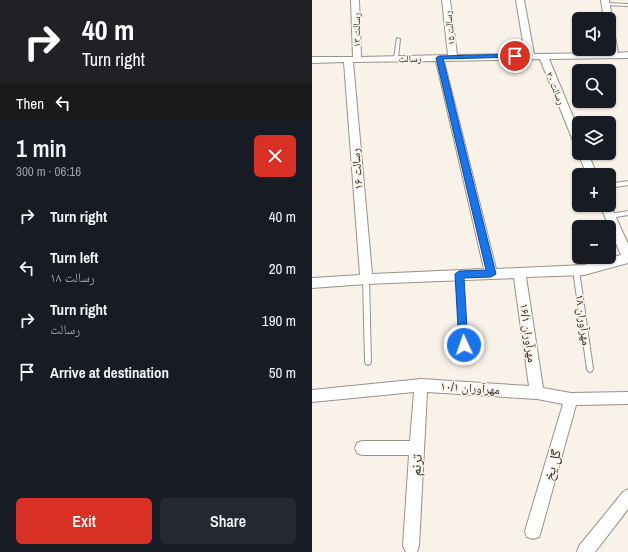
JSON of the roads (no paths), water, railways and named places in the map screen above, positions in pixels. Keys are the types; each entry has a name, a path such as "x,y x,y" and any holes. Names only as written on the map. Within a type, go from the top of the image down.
{"street":[{"name":"رسالت ۱۳","path":"352,59 355,0"},
{"name":"رسالت ۱۵","path":"446,0 453,57"},
{"path":"520,0 530,56"},
{"path":"605,2 607,12"},
{"name":"رسالت","path":"616,55 628,55"},
{"name":"رسالت ۲۰","path":"543,56 572,126"},
{"name":"رسالت","path":"312,60 572,56"},
{"path":"439,58 491,274"},
{"name":"رسالت ۱۶","path":"352,59 366,279"},
{"path":"312,283 459,274 584,270 628,258 608,212"},
{"name":"مهرآوران ۱۶/۱","path":"519,273 537,393"},
{"name":"مهرآوران ۱۰/۱","path":"312,396 421,385 537,393 571,399 628,398"},
{"name":"ترنم","path":"410,550 421,385"},
{"name":"گل یخ","path":"533,531 571,399"},
{"path":"362,448 417,448"},
{"path":"585,552 628,497"}],"lane":[{"path":"605,2 628,5"},
{"path":"396,58 398,39"},
{"path":"616,185 628,183"},
{"path":"610,216 628,213"},
{"name":"مهرآوران ۱۸","path":"576,270 590,369"},
{"path":"459,274 464,360"},
{"path":"366,279 368,362"}]}
